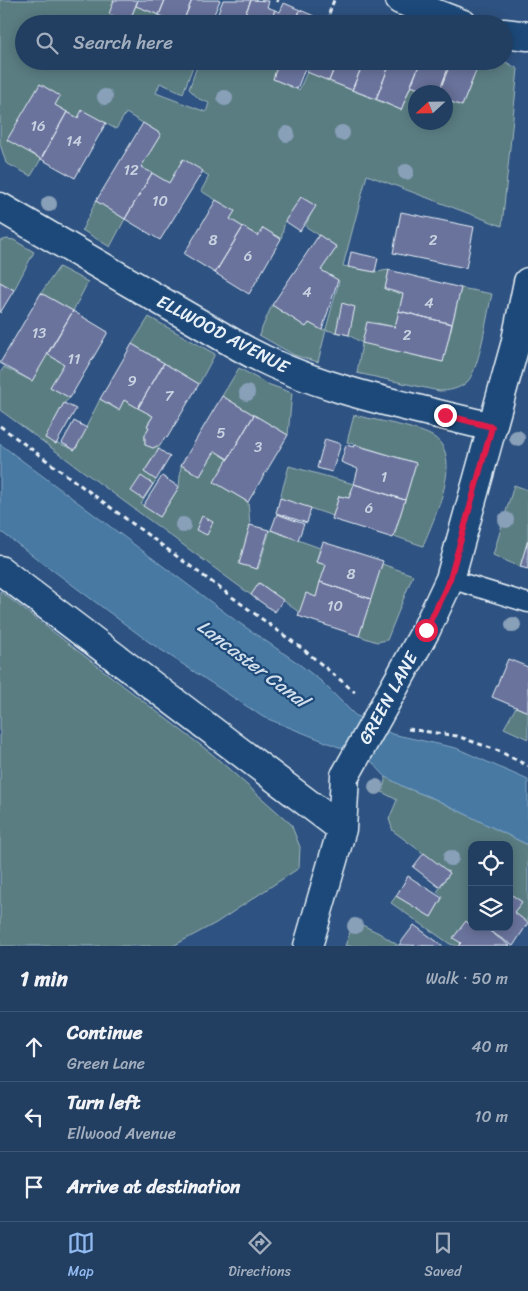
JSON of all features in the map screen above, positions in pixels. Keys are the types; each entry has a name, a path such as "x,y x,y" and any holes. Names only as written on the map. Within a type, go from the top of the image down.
{"street":[{"path":"400,0 439,15"},
{"path":"513,34 528,36"},
{"name":"ELLWOOD AVENUE","path":"0,208 240,347 280,368 315,380 492,427"},
{"name":"GREEN LANE","path":"308,946 342,829 345,776 426,630 450,579 515,345 528,282"},
{"path":"0,570 342,829"}],"lane":[{"path":"450,579 528,603"}],"path":[{"path":"328,15 334,0"},
{"path":"0,426 304,650 353,690 358,698"},
{"path":"403,727 457,736 499,751 528,766"}],"green space":[{"path":"0,0 114,0 124,15 15,15 15,70 192,70 183,93 160,83 156,93 206,112 209,103 199,99 189,89 196,70 276,70 273,79 299,90 307,72 401,110 408,93 408,130 453,130 453,103 462,106 476,70 491,72 492,70 513,70 513,66 518,69 502,226 367,175 343,266 375,272 389,270 385,289 403,294 395,327 377,323 383,348 443,362 461,288 492,294 480,353 472,374 462,386 447,391 439,391 357,373 362,343 349,335 326,330 318,362 294,355 259,335 272,305 306,327 309,323 322,330 326,329 339,281 321,270 337,247 305,226 315,206 301,197 285,221 281,239 263,228 258,236 230,219 234,211 201,191 209,176 183,160 169,183 141,167 161,134 126,113 116,129 82,111 78,118 55,105 59,96 40,84 8,140 41,159 31,176 6,163 0,144"},
{"path":"136,6 158,15 132,15"},
{"path":"96,201 125,219 110,247 82,230"},
{"path":"14,240 34,252 14,290 0,282 0,241"},
{"path":"59,267 88,282 73,311 41,293"},
{"path":"149,317 215,354 199,384 132,344"},
{"path":"47,354 64,364 50,387 70,398 64,403 45,438 75,450 100,399 118,410 124,400 153,416 147,425 149,427 145,435 145,444 153,448 161,444 144,472 156,480 141,504 160,517 179,487 181,465 200,476 215,451 228,459 214,482 248,502 250,525 239,564 258,569 270,530 320,548 316,562 326,565 316,597 306,594 300,613 260,583 251,595 0,410 0,373 4,367 32,381"},
{"path":"239,368 265,383 292,393 288,435 222,396"},
{"path":"354,415 425,433 432,436 442,445 446,458 447,472 444,488 423,546 394,536 416,463 347,442"},
{"path":"289,466 354,484 349,498 339,496 333,516 280,498"},
{"path":"514,485 528,490 528,540 520,567 493,555"},
{"path":"382,564 413,575 387,640 377,642 359,636"},
{"path":"0,591 212,754 291,824 300,847 299,868 216,923 173,946 0,946"},
{"path":"516,707 528,712 528,739 504,728"},
{"path":"386,777 528,845 528,923 514,912 522,902 513,896 513,841 468,841 468,923 466,921 454,937 461,943 458,946 450,944 391,903 396,896 431,917 443,897 437,892 450,873 393,831 389,819 397,800 382,792"},
{"path":"354,921 379,933 399,946 345,946"}],"water":[{"name":"Lancaster Canal","path":"0,444 235,620 295,661 321,681 355,715 392,734 456,748 528,780 528,845 435,799 404,787 386,777 369,759 263,717 149,642 0,531"}],"building":[{"path":"114,0 138,0 132,15 109,14"},
{"path":"138,0 165,0 159,15 136,6"},
{"path":"165,0 192,0 186,15 159,15"},
{"path":"192,0 220,0 214,15 186,15"},
{"path":"223,0 251,0 245,15 217,15"},
{"path":"251,0 269,1 267,7 275,10 273,15 245,15"},
{"path":"284,3 300,10 298,15 273,15 275,10 280,12"},
{"path":"300,10 312,15 298,15"},
{"path":"276,70 304,70 297,89 273,79"},
{"path":"308,70 333,70 329,81 307,72"},
{"path":"333,70 360,70 352,90 329,81"},
{"path":"360,70 387,70 376,99 352,90"},
{"path":"387,70 417,70 411,85 408,85 408,92 401,110 376,99"},
{"path":"417,70 448,70 442,85 411,85"},
{"path":"448,70 476,70 462,106 453,103 453,85 442,85"},
{"path":"40,84 60,96 55,105 67,112 41,159 7,140"},
{"path":"82,110 106,123 75,178 41,159 67,112 78,118"},
{"path":"143,123 161,134 141,167 152,173 125,219 96,201"},
{"path":"183,159 203,171 160,240 125,219 152,173 169,183"},
{"path":"301,197 316,206 300,231 285,221"},
{"path":"216,200 235,211 230,219 243,227 215,273 184,254"},
{"path":"401,212 474,227 466,268 393,253"},
{"path":"243,227 258,236 263,228 281,239 249,294 215,273"},
{"path":"319,235 337,247 321,270 338,280 322,330 309,323 306,327 272,305"},
{"path":"351,252 378,258 375,272 348,267"},
{"path":"389,270 461,288 452,324 399,311 403,294 385,289"},
{"path":"0,282 14,290 0,313"},
{"path":"41,293 73,311 32,381 0,363"},
{"path":"342,303 355,307 349,335 336,332"},
{"path":"73,311 108,332 70,398 50,387 64,364 47,354"},
{"path":"399,311 452,324 443,362 362,343 367,322 395,327"},
{"path":"132,344 164,363 138,408 124,400 119,410 100,399"},
{"path":"164,363 199,384 167,438 165,437 161,444 153,448 145,445 145,435 149,427 147,426 153,416 138,408"},
{"path":"222,396 254,415 228,459 215,451 200,476 181,465"},
{"path":"64,403 76,409 56,444 45,438"},
{"path":"254,415 288,435 248,502 214,482"},
{"path":"74,421 87,428 75,450 62,443"},
{"path":"325,439 341,444 332,472 317,468"},
{"path":"346,445 354,447 355,445 416,463 405,500 354,484 358,469 341,462"},
{"path":"159,449 170,457 156,480 144,472"},
{"path":"141,476 153,484 143,499 131,491"},
{"path":"162,476 179,487 160,517 143,506"},
{"path":"354,484 405,500 393,538 332,519 339,496 349,498"},
{"path":"280,498 311,508 307,523 276,513"},
{"path":"277,514 304,524 298,540 271,530"},
{"path":"202,516 213,522 207,535 196,530"},
{"path":"250,525 269,530 257,569 239,564"},
{"path":"528,540 528,569 520,567"},
{"path":"323,542 383,561 371,599 320,582 326,565 316,562"},
{"path":"320,582 371,599 359,636 298,616 306,593 316,597"},
{"path":"259,583 283,600 275,612 251,595"},
{"path":"508,659 528,667 528,712 492,697"},
{"path":"424,853 450,873 439,887 413,867"},
{"path":"408,876 442,898 431,917 396,896"},
{"path":"513,896 522,902 514,912 528,923 513,946 490,931 513,931"},
{"path":"466,921 468,923 468,931 489,931 510,946 458,946 461,943 453,938"},
{"path":"414,925 443,946 399,945"}],"route":[{"path":"426,630 450,579 492,427 445,415"}]}
